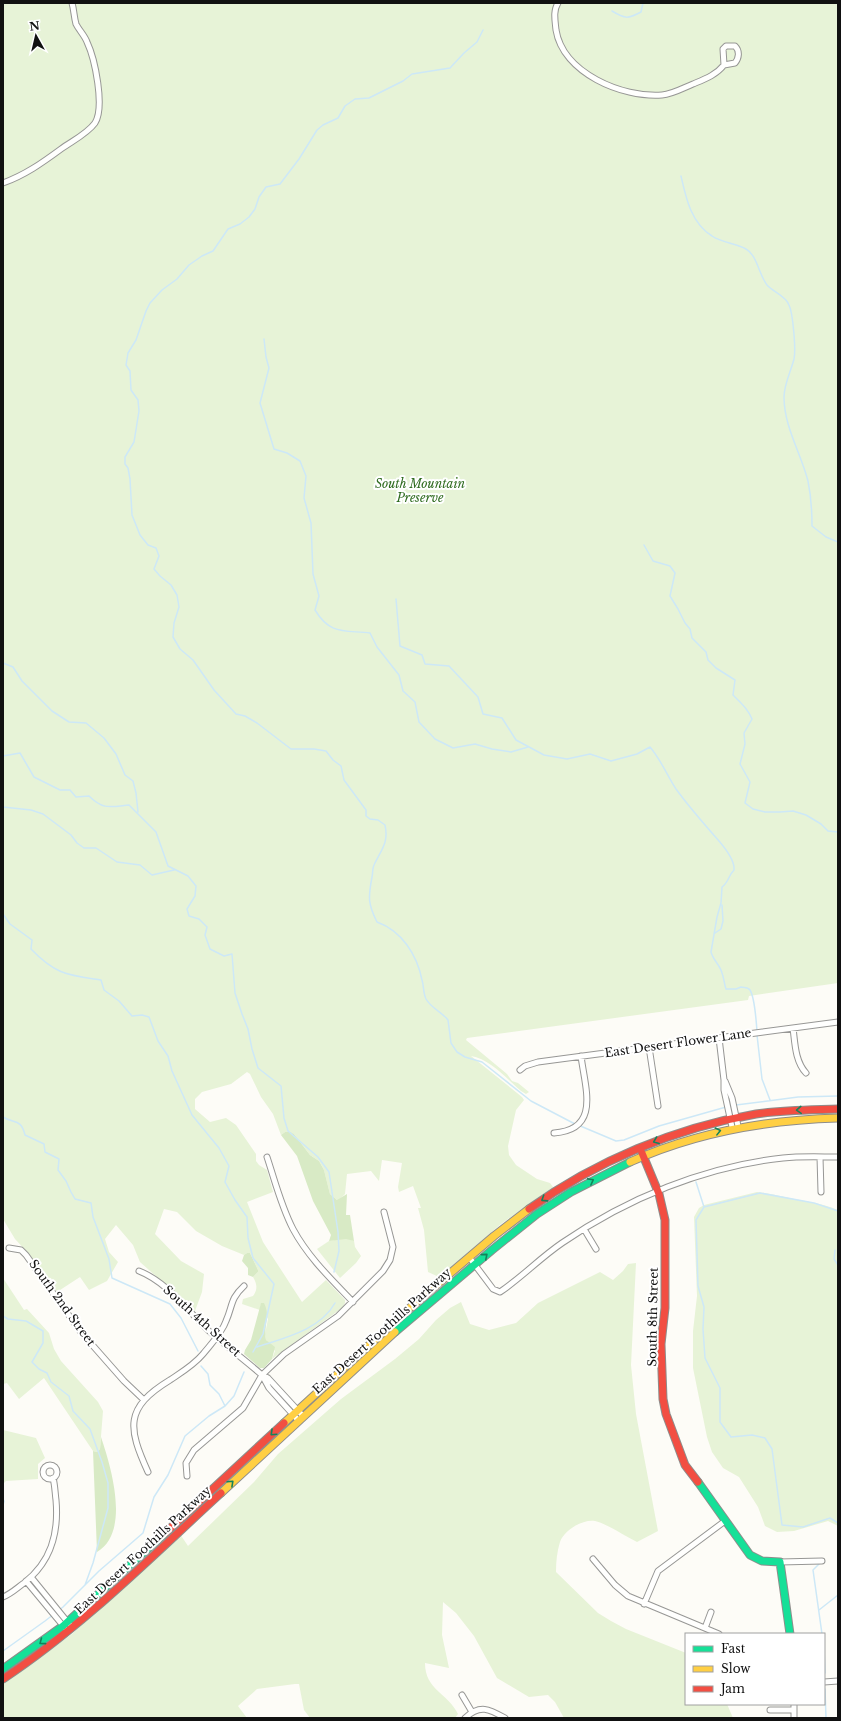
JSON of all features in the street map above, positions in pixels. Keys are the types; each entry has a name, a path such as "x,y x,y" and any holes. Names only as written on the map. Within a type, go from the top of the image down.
{"street":[{"path":"3,183 21,176 42,164 87,131 94,124 97,117 99,97 92,59 87,41 76,24 72,3"},
{"path":"558,3 555,8 555,23 557,37 562,49 574,64 582,70 614,88 630,92 657,95 668,94 708,78 719,72 724,65"},
{"name":"East Desert Flower Lane","path":"520,1070 538,1062 838,1022"},
{"path":"794,1028 798,1061 800,1068 806,1073"},
{"path":"718,1038 725,1098 728,1111 733,1118"},
{"path":"649,1047 658,1106"},
{"path":"554,1133 572,1128 582,1122 587,1110 581,1056"},
{"path":"724,1080 731,1096 734,1108 733,1118 735,1127"},
{"path":"725,1098 731,1096"},
{"name":"East Desert Foothills Parkway","path":"3,1669 28,1653 65,1624 396,1319 520,1215 558,1190 596,1168 640,1147 685,1131 733,1118 779,1112 838,1110"},
{"name":"East Desert Foothills Parkway","path":"3,1679 71,1630 402,1326 474,1264 517,1229 562,1198 601,1175 643,1156 686,1140 735,1127 781,1120 838,1118"},
{"name":"South 8th Street","path":"640,1147 658,1191 663,1206 665,1220 665,1308 661,1344 663,1399 666,1414 685,1465 725,1522 752,1557 761,1561 780,1562"},
{"path":"266,1157 277,1191 293,1229 316,1263 353,1302"},
{"path":"820,1157 821,1192"},
{"path":"469,1257 493,1288 500,1292 561,1244 584,1229 609,1214 658,1191 700,1176 755,1162 783,1158 838,1157"},
{"path":"187,1476 186,1463 194,1450 243,1408 262,1375 284,1354 326,1326 353,1302 382,1271 390,1260 393,1241 384,1212"},
{"path":"584,1229 596,1248"},
{"name":"South 2nd Street","path":"9,1248 21,1250 26,1255 80,1331 124,1381 144,1400"},
{"name":"South 4th Street","path":"139,1271 148,1274 164,1286 216,1337 262,1375 268,1378 280,1391 295,1412"},
{"path":"148,1472 137,1449 134,1433 137,1410 144,1400 158,1387 196,1362 226,1322 235,1294 244,1286"},
{"name":"South 4th Street","path":"262,1375 264,1382 301,1418"},
{"path":"276,1395 280,1391"},
{"path":"3,1597 8,1595 31,1577 44,1562 56,1529 57,1510 53,1478"},
{"path":"644,1604 658,1571 725,1522"},
{"path":"593,1559 615,1585 628,1596 644,1604 717,1633"},
{"path":"790,1633 780,1562 822,1561"},
{"path":"31,1577 62,1615 65,1624"},
{"path":"26,1581 57,1620 65,1624 71,1630"},
{"path":"705,1628 711,1612"},
{"path":"825,1682 838,1681"},
{"path":"462,1695 472,1712"},
{"path":"770,1710 794,1707 794,1718"},
{"path":"465,1718 472,1712 480,1709 486,1709 505,1718"}],"green space":[{"name":"South Mountain Preserve","path":"3,3 838,3 838,983 749,996 748,1000 467,1038 466,1040 507,1074 512,1081 518,1083 529,1092 526,1094 521,1091 491,1065 471,1056 524,1100 516,1110 508,1146 509,1155 516,1165 537,1179 550,1183 553,1187 501,1224 439,1277 428,1272 424,1230 418,1208 421,1208 413,1186 399,1192 398,1187 402,1163 382,1160 379,1181 371,1171 347,1174 345,1194 337,1200 330,1194 324,1170 319,1161 310,1155 294,1134 285,1132 281,1135 273,1114 261,1097 250,1074 247,1072 231,1084 202,1092 195,1099 195,1109 210,1122 226,1118 236,1125 256,1154 256,1161 267,1170 273,1192 247,1202 263,1242 302,1302 326,1280 345,1300 342,1308 272,1359 275,1351 266,1340 265,1334 268,1319 260,1305 260,1310 242,1304 243,1299 253,1296 256,1289 256,1284 253,1277 258,1270 250,1253 244,1255 222,1246 196,1231 177,1212 164,1209 155,1234 181,1261 204,1274 202,1292 195,1311 140,1262 133,1245 116,1225 105,1239 109,1252 118,1262 107,1281 89,1290 80,1277 57,1292 28,1253 15,1239 3,1219"},
{"path":"285,1132 294,1134 310,1155 319,1161 324,1170 330,1194 337,1200 347,1194 346,1215 350,1215 354,1241 346,1239 329,1241 331,1235 313,1201 297,1156 281,1135"},
{"path":"757,1192 812,1202 838,1210 838,1526 828,1521 794,1531 777,1532 765,1526 758,1507 739,1477 723,1468 712,1452 707,1437 693,1368 693,1331 697,1296 694,1217 699,1208 704,1205"},
{"path":"346,1238 354,1241 355,1247 361,1256 356,1263 340,1278 317,1249 329,1241"},
{"path":"250,1253 258,1270 253,1277 248,1275 248,1268 242,1261 244,1255"},
{"path":"636,1263 631,1365 636,1414 658,1531 637,1542 599,1522 590,1521 574,1526 565,1533 560,1542 556,1560 556,1572 598,1613 626,1629 685,1653 685,1705 727,1705 733,1718 564,1718 555,1702 548,1695 529,1697 497,1678 474,1636 456,1613 443,1602 442,1635 449,1668 425,1663 426,1672 429,1679 438,1691 454,1707 458,1714 455,1718 310,1718 304,1710 299,1684 295,1684 257,1689 238,1706 247,1718 3,1718 3,1683 72,1634 180,1534 188,1546 254,1482 278,1454 341,1399 395,1359 419,1339 436,1320 450,1308 461,1302 470,1324 489,1330 516,1323 538,1303 600,1272 613,1280 628,1264"},
{"path":"3,1278 24,1310 27,1309 49,1333 54,1349 61,1361 98,1402 103,1411 100,1449 97,1452 93,1451 44,1378 19,1399 7,1383 3,1384"},
{"path":"261,1303 264,1303 267,1312 265,1331 266,1340 275,1347 272,1359 264,1368 260,1368 244,1354 251,1340"},
{"path":"3,1430 36,1438 45,1458 38,1464 38,1479 6,1481 3,1484"},
{"path":"101,1437 113,1481 116,1498 116,1515 113,1530 107,1543 97,1552 93,1451 97,1452 100,1449"}],"waterway":[{"path":"612,11 620,16 630,17 641,12 643,3"},
{"path":"483,30 477,42 450,68 412,74 403,81 369,98 355,99 345,106 338,118 323,125 317,130 299,159 280,184 266,187 259,197 255,209 249,217 240,224 228,229 213,251 202,256 189,265 177,279 162,290 150,303 136,340 128,353 126,365 130,371 131,390 138,400 139,411 134,442 125,457 125,464 128,468 130,479 132,515 140,535 148,545 156,548 159,556 154,569 171,585 177,595 179,607 174,623 173,637 180,649 193,660 214,690 236,714 245,716 257,723 291,749 314,749 326,751 333,760 341,766 344,780 366,810 366,816 370,819 378,820 385,825 386,837 384,846 373,868 369,896 370,905 377,922 394,931 412,953 420,971 426,999 448,1020 451,1043 457,1052 465,1057 482,1062 531,1101 575,1124"},
{"path":"681,176 687,201 699,224 712,236 742,247 750,252 764,281 770,288 785,299 789,305 793,323 795,354 784,392 787,419 808,481 812,526 826,537 838,542"},
{"path":"264,339 269,368 260,403 274,449 287,453 300,461 306,476 304,498 311,523 313,574 319,596 315,610 326,624 338,630 370,633 377,647 399,675 403,691 415,702 419,722 435,739 453,748 475,744 511,752 528,747"},
{"path":"644,545 653,561 670,566 675,573 670,596 690,629 692,638 706,652 708,660 716,668 735,680 733,695 746,709 752,719 744,733 745,744 740,764 750,782 745,803 753,809 765,812 793,811 806,815 821,824 828,831 838,832"},
{"path":"396,599 400,646 422,655 425,664 449,666 478,697 483,714 502,718 516,740 544,755 567,759 590,754 611,761 637,754 650,747 661,762 676,789 724,847 733,863 734,870 722,887 721,903 711,952 721,970 726,989 736,989 741,987 750,990 754,1004 757,1031"},
{"path":"3,663 13,667 22,681 52,711 69,722 86,723 104,738 116,754 125,775 133,781 138,812"},
{"path":"3,756 20,753 34,777 60,790 70,790 76,797 89,796 98,804 103,806 129,805 156,832 168,866 188,876 196,886 195,896 187,909 189,916 199,919 207,927 205,935 210,949 224,956 232,954 235,993 248,1029 258,1068 281,1086 284,1118 288,1131 318,1157 329,1172 338,1232 339,1251 334,1272"},
{"path":"3,807 31,810 43,814 71,835 77,843 84,848 96,848 117,862 140,865 152,875 174,870"},
{"path":"715,933 721,929 723,921 722,905"},
{"path":"3,914 10,924 32,940 31,949 55,969 71,975 101,980 104,990 119,1001 132,1016 142,1015 149,1017 158,1041 168,1056 172,1071 192,1115 219,1148 229,1166 225,1182 247,1217 248,1238 253,1258 274,1284 263,1334 253,1352"},
{"path":"757,1035 762,1079 770,1100"},
{"path":"736,1105 798,1097 838,1096"},
{"path":"578,1125 616,1141 624,1140 659,1126 726,1107"},
{"path":"3,1117 17,1122 21,1126 25,1135 44,1144 45,1152 59,1159 58,1170 66,1181 75,1199 91,1203 93,1217 109,1259 112,1278 170,1304 181,1318 198,1351"},
{"path":"696,1182 704,1207 760,1193 814,1203 838,1211"},
{"path":"704,1207 696,1220 698,1286 704,1307 703,1329 705,1358 720,1388 720,1422 731,1437 752,1435 765,1438 772,1449 782,1525 803,1527 830,1518 838,1523"},
{"path":"835,1250 834,1259 838,1265"},
{"path":"257,1347 290,1336 311,1326 320,1320 335,1303"},
{"path":"3,1316 8,1319 26,1321 43,1331 43,1343 32,1362 39,1369 47,1373 51,1382 69,1396 73,1411 90,1429 102,1462 108,1483 108,1508 93,1563 85,1585"},
{"path":"201,1366 208,1374 210,1385 219,1394 225,1406"},
{"path":"3,1651 63,1607 99,1571 143,1533 154,1497 168,1475 185,1436 209,1416 225,1406 234,1396 244,1372"},
{"path":"3,1499 3,1505"},
{"path":"821,1562 813,1570 822,1633"},
{"path":"819,1610 838,1595"},
{"path":"825,1689 826,1718"}],"traffic: fast":[{"path":"395,1332 537,1214 571,1192 630,1162"},
{"path":"698,1482 750,1555 762,1561 780,1562 790,1633"},
{"path":"3,1669 63,1626 164,1534"}],"traffic: slow":[{"path":"630,1162 706,1135 758,1125 811,1119 838,1118"},
{"path":"284,1423 414,1304 494,1236 529,1209"},
{"path":"221,1493 395,1332"}],"traffic: jam":[{"path":"529,1209 581,1176 609,1162 637,1149 696,1128 756,1114 838,1109"},
{"path":"642,1153 659,1194 665,1220 665,1308 661,1344 663,1399 666,1414 685,1465 698,1482"},
{"path":"164,1534 284,1423"},
{"path":"3,1679 61,1637 89,1614 221,1493"}]}
